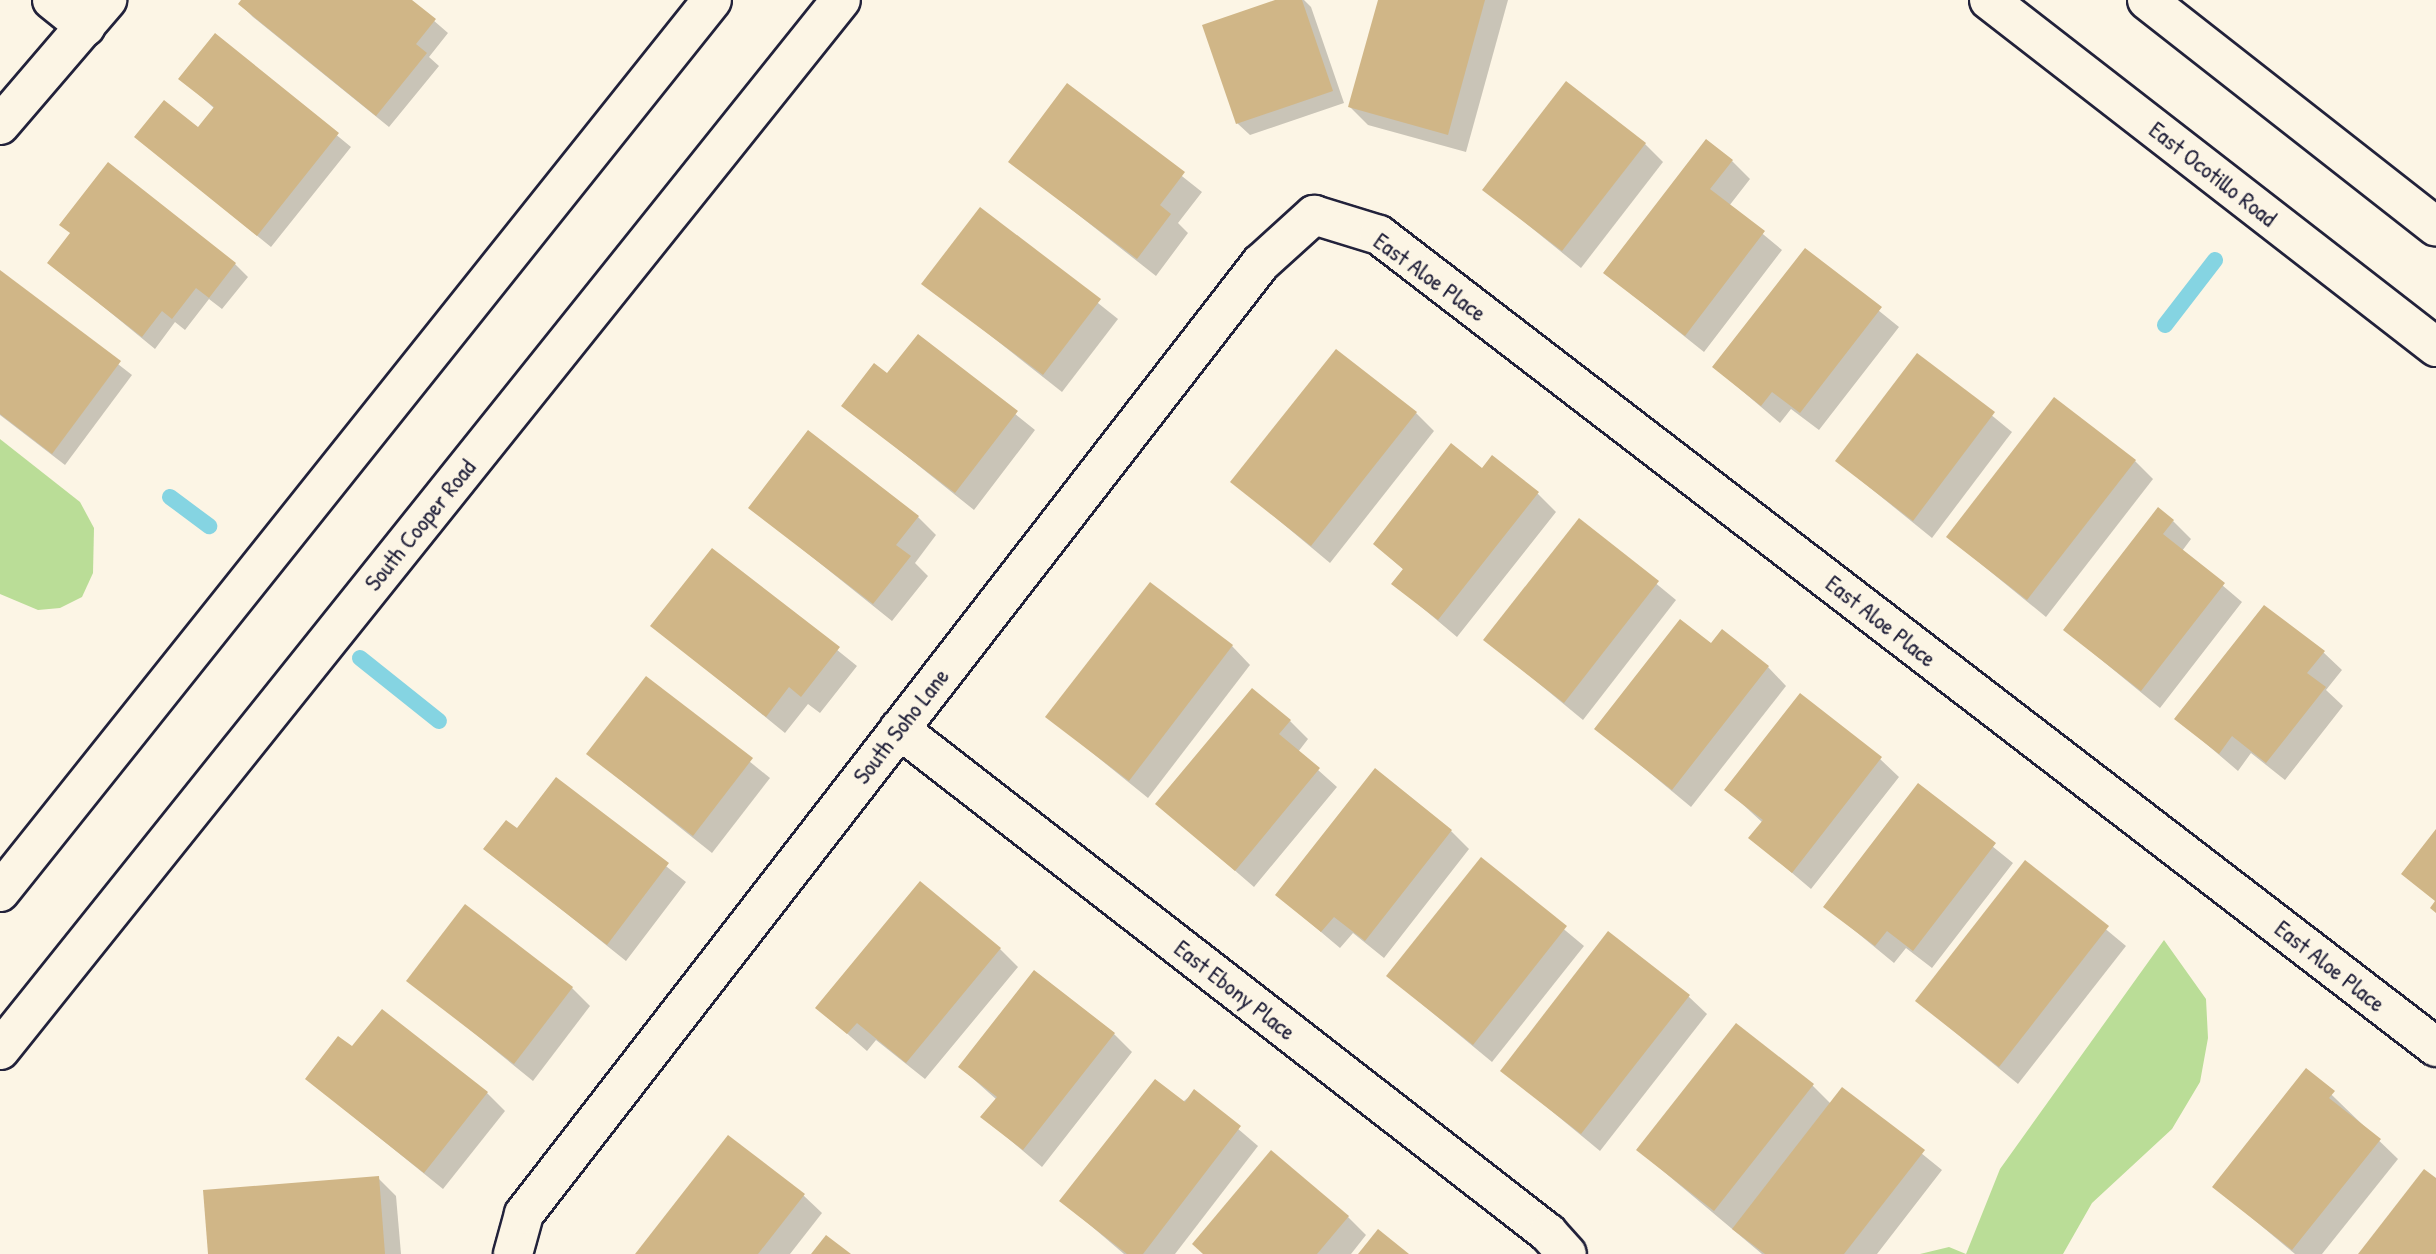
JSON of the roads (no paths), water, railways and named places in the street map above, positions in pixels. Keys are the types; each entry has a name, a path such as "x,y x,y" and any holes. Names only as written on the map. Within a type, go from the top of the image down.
{"street":[{"path":"0,125 96,13 52,0"},
{"path":"0,892 712,0"},
{"name":"South Cooper Road","path":"0,1049 841,0"},
{"name":"East Ocotillo Road","path":"1989,0 2436,347"},
{"path":"2147,0 2436,227"},
{"name":"South Soho Lane","path":"513,1254 524,1214 1261,263 1314,215"},
{"name":"East Aloe Place","path":"1314,215 1379,235 2436,1047"},
{"name":"East Ebony Place","path":"899,729 1548,1233 1567,1254"}],"waterway":[{"path":"2165,325 2215,260"},
{"path":"170,497 209,526"},
{"path":"360,658 439,721"}]}
